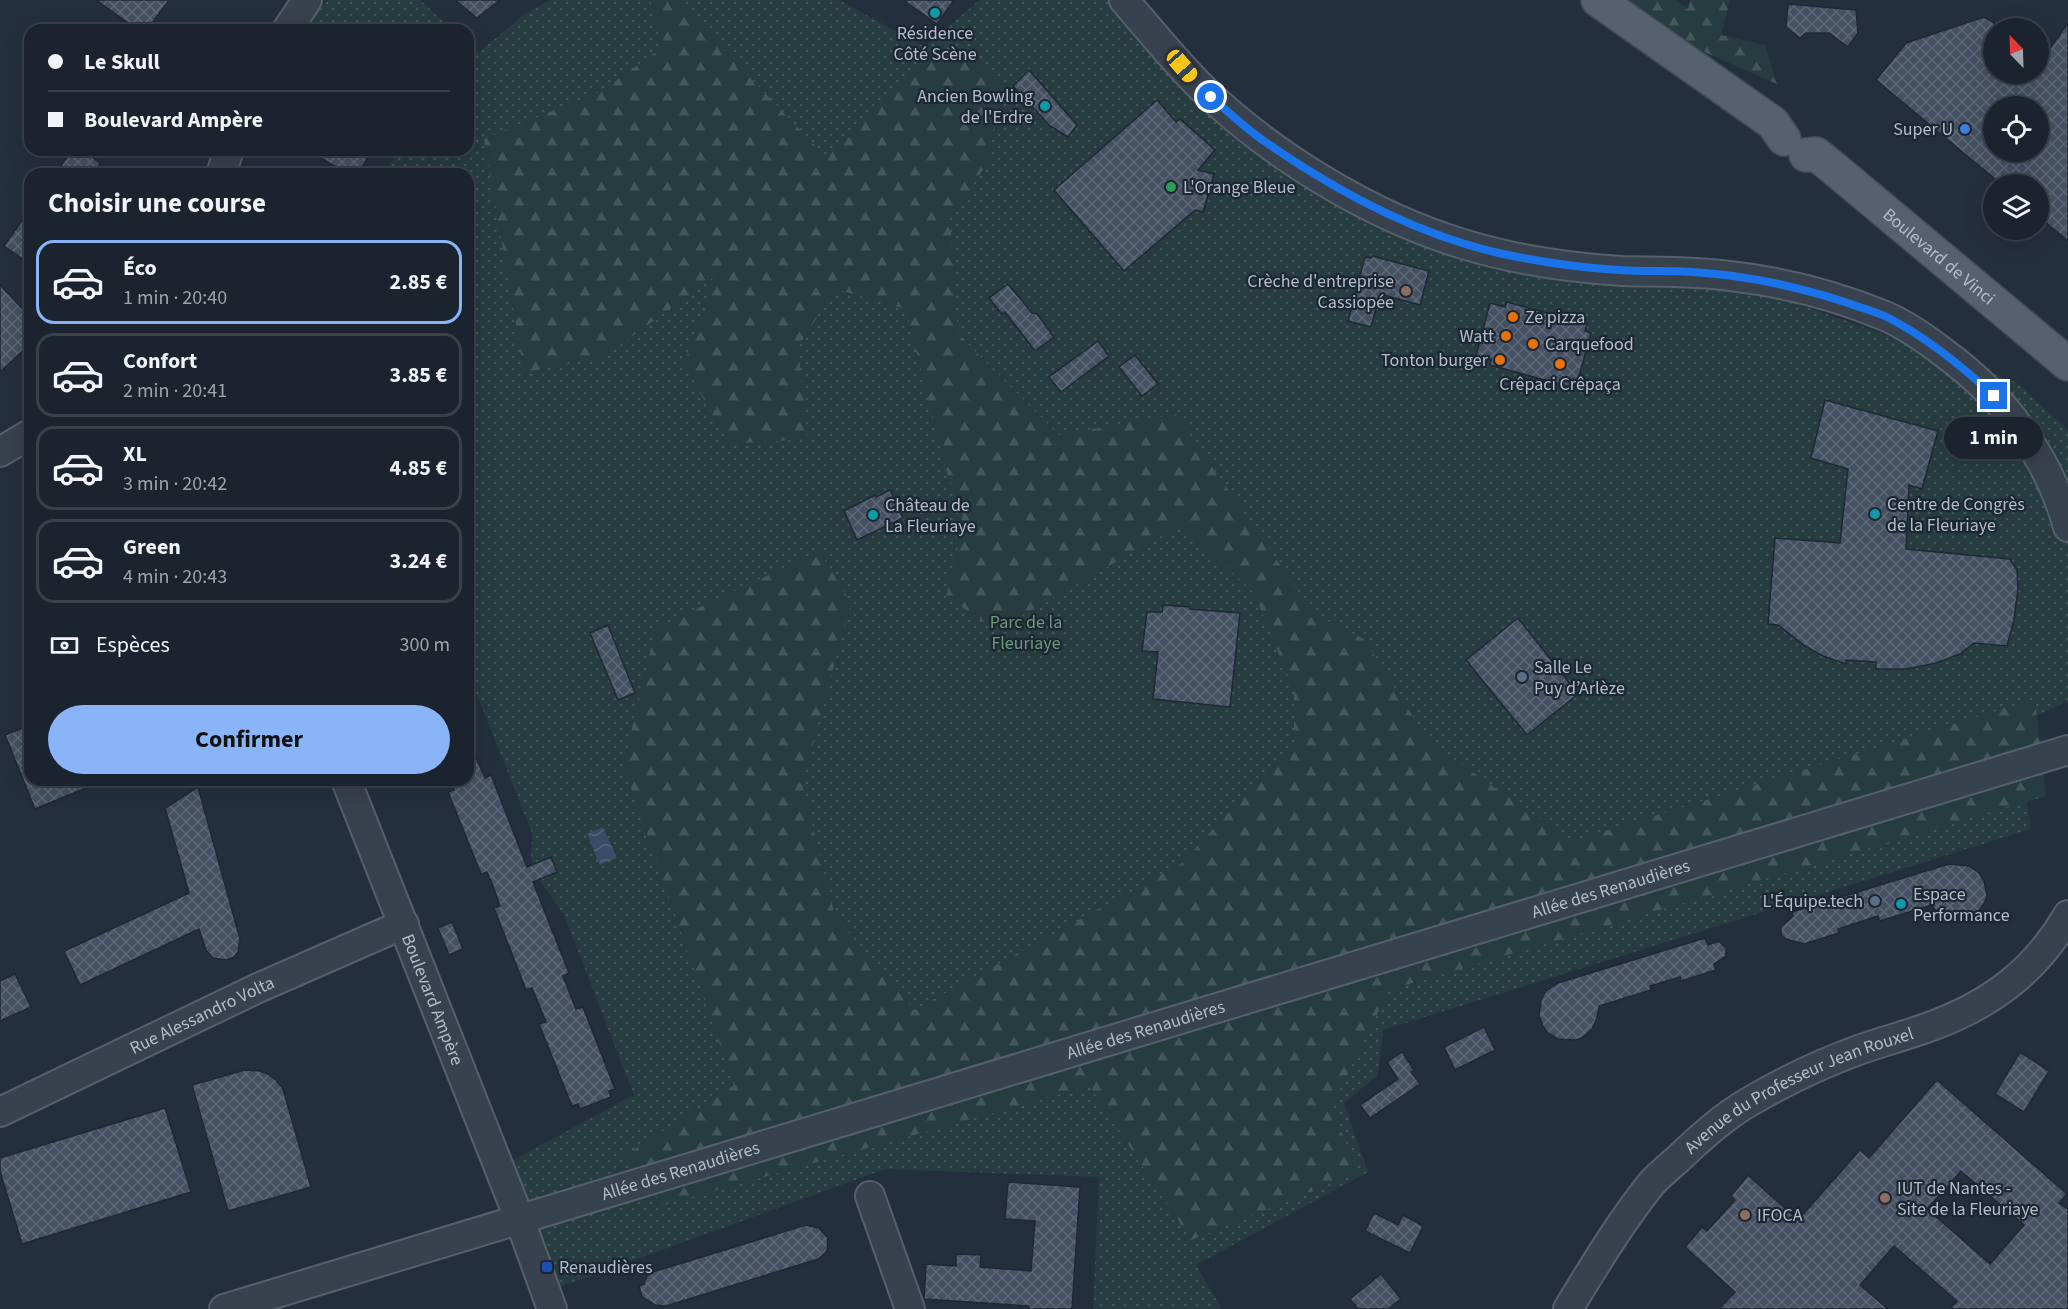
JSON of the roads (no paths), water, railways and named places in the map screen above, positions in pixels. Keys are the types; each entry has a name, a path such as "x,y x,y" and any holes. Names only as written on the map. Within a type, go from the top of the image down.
{"main road":[{"name":"Boulevard de Vinci","path":"1598,0 1773,123 1795,147 1816,154 1835,168 2068,363"}],"street":[{"path":"291,24 307,0"},
{"path":"1124,0 1198,84 1265,142 1343,191 1396,219 1464,244 1569,265 1620,270 1691,272 1767,281 1834,298 1886,317 1905,327 1930,342 1963,367 1994,396 2020,426 2053,485 2068,526"},
{"path":"0,452 24,438"},
{"name":"Allée des Renaudières","path":"224,1309 2068,750"},
{"name":"Boulevard Ampère","path":"348,786 519,1218"},
{"name":"Avenue du Professeur Jean Rouxel","path":"1568,1309 1598,1258 1653,1182 1705,1134 1746,1103 1795,1076 1857,1050 1929,1027 1974,1008 1998,994 2021,976 2045,949 2068,915"},
{"name":"Rue Alessandro Volta","path":"0,1112 258,988 404,924"},
{"path":"870,1196 910,1309"},
{"path":"519,1218 552,1309"}],"water":[{"path":"603,827 617,858 600,865 587,834"}],"place":[{"name":"Résidence Côté Scène","path":"935,13"},
{"name":"Ancien Bowling de l'Erdre","path":"1045,106"},
{"name":"Super U","path":"1965,129"},
{"name":"L'Orange Bleue","path":"1171,187"},
{"name":"Crèche d'entreprise Cassiopée","path":"1406,291"},
{"name":"Ze pizza","path":"1513,317"},
{"name":"Watt","path":"1506,336"},
{"name":"Carquefood","path":"1533,344"},
{"name":"Tonton burger","path":"1500,360"},
{"name":"Crêpaci Crêpaça","path":"1560,364"},
{"name":"Centre de Congrès de la Fleuriaye","path":"1875,514"},
{"name":"Château de La Fleuriaye","path":"873,515"},
{"name":"Salle Le Puy d’Arlèze","path":"1522,677"},
{"name":"L'Équipe.tech","path":"1875,901"},
{"name":"Espace Performance","path":"1901,904"},
{"name":"IUT de Nantes - Site de la Fleuriaye","path":"1885,1198"},
{"name":"IFOCA","path":"1745,1215"},
{"name":"Renaudières","path":"547,1267"}],"park label":[{"name":"Parc de la Fleuriaye","path":"1026,632"}]}
